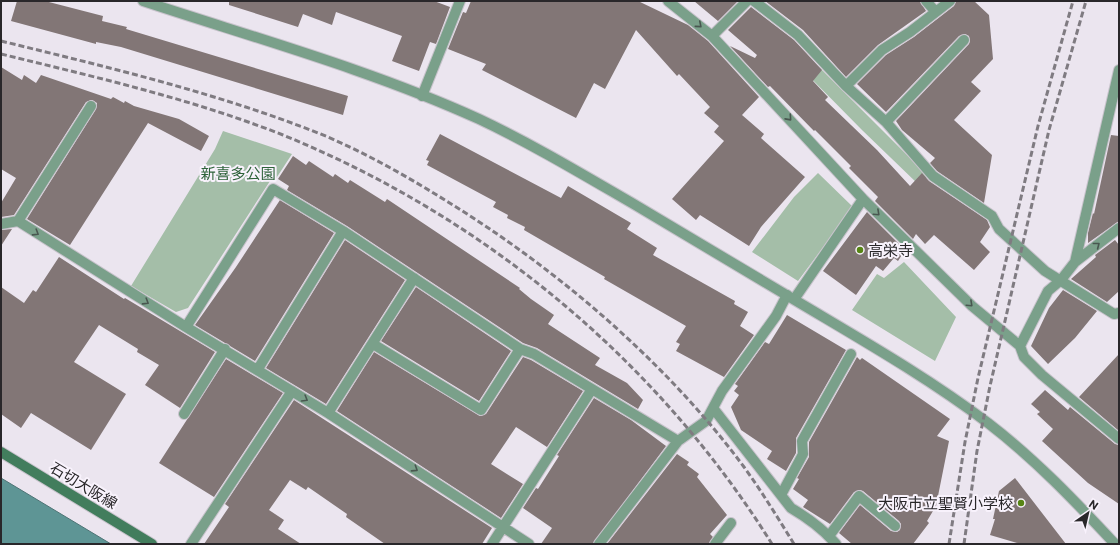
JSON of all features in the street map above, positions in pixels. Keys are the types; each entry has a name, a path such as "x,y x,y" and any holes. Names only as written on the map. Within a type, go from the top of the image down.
{"main road":[{"name":"石切大阪線","path":"1,452 152,544"}],"street":[{"path":"143,1 382,80 480,120 553,158 910,368 990,425 1065,490 1115,544"},
{"path":"422,96 460,1"},
{"path":"668,1 712,36 863,199 972,306 1020,346 1024,357 1042,375 1119,439"},
{"path":"712,36 747,1"},
{"path":"754,1 798,35 846,86 886,122 933,176 992,216 999,229 1044,271 1061,280 1114,314 1119,313"},
{"path":"926,1 935,12"},
{"path":"846,86 882,50 910,32 950,1"},
{"path":"886,122 964,40"},
{"path":"1075,262 1119,70"},
{"path":"18,221 92,106"},
{"path":"186,327 273,189 343,231 520,349 534,354 678,440"},
{"path":"599,544 678,440 706,421 722,391 863,199"},
{"path":"1,224 18,221 186,327 258,369 529,544"},
{"path":"1020,346 1048,291 1061,280 1075,262 1119,228"},
{"path":"258,369 343,231"},
{"path":"328,414 414,278"},
{"path":"373,344 481,410 520,349"},
{"path":"184,414 225,350"},
{"path":"781,495 803,454 802,441 851,354"},
{"path":"492,544 592,389"},
{"path":"191,544 292,391"},
{"path":"713,408 791,508 803,515 829,536 836,544"},
{"path":"829,536 859,496 895,526"},
{"path":"715,544 731,523"}],"green space":[{"path":"802,53 823,71 928,176 919,185 794,61"},
{"name":"新喜多公園","path":"223,131 292,154 275,180 272,178 188,308 176,312 131,286 215,149"},
{"path":"818,173 853,207 798,281 752,252 794,197"},
{"path":"904,262 956,317 935,361 852,310 877,274 884,278"}],"shaded area":[{"path":"1,478 111,544 1,544"}],"building":[{"path":"17,1 45,1 103,16 102,21 127,27 126,29 348,96 343,115 121,47 96,42 96,44 11,21"},
{"path":"229,1 434,1 450,7 436,44 430,42 419,71 392,61 402,36 336,12 332,25 303,14 298,27 229,5"},
{"path":"471,1 638,1 688,25 708,41 759,97 742,115 764,134 761,138 805,177 761,227 749,246 700,215 696,220 672,199 724,141 714,132 719,126 704,113 710,107 679,74 677,76 636,30 605,89 594,83 576,118 482,70 486,64 448,49 463,12 466,13"},
{"path":"694,1 738,1 718,21"},
{"path":"765,1 920,1 926,11 878,45 846,77 803,30"},
{"path":"956,1 974,1 989,15 993,59 971,82 981,91 954,120 992,155 984,203 937,171 930,163 935,158 902,130 896,121 969,44 969,36 965,34 959,36 886,112 857,84 886,55 914,37 954,6"},
{"path":"751,7 794,40 822,70 813,81 828,97 825,100 877,150 910,186 922,173 929,181 987,220 990,227 980,242 990,252 974,270 934,235 925,244 916,234 913,239 875,201 878,197 849,168 851,166 770,86 768,87 730,46 755,58 757,55 728,30"},
{"path":"1,67 22,80 24,75 36,83 41,75 111,99 113,97 124,103 125,101 134,106 179,119 209,136 201,151 148,123 70,245 27,219 96,109 97,103 92,100 86,102 14,215 1,217 1,203 16,178 1,169"},
{"path":"440,134 561,198 568,186 631,223 627,229 657,248 653,255 735,301 734,304 748,312 740,326 754,335 724,377 676,351 680,344 676,342 686,326 604,279 605,277 524,230 525,227 507,218 508,215 493,207 496,202 427,165 429,161 426,160"},
{"path":"1111,135 1119,136 1119,221 1088,243 1088,233 1093,213 1094,214"},
{"path":"293,156 306,165 309,161 333,177 335,174 348,183 350,180 385,202 387,199 520,288 519,289 531,299 554,315 548,324 600,358 595,365 627,383 643,400 638,409 537,348 523,343 347,226 287,190 289,186 278,179"},
{"path":"280,200 334,233 255,361 195,325 236,267"},
{"path":"867,212 905,250 898,261 894,258 883,271 876,266 856,295 823,271"},
{"path":"12,229 1,246 1,230"},
{"path":"345,240 405,280 326,404 266,368"},
{"path":"1115,240 1119,245 1119,291 1107,302 1071,279 1096,257 1095,255"},
{"path":"59,257 124,299 125,298 215,352 180,408 145,385 159,365 137,352 138,349 99,325 74,362 126,394 91,450 31,413 21,428 1,414 1,287 24,303 33,290 36,292"},
{"path":"416,287 511,351 479,401 381,341"},
{"path":"1063,290 1097,311 1075,338 1048,364 1031,346 1049,308"},
{"path":"787,315 846,350 796,438 796,453 786,471 767,459 772,451 741,430 731,407 739,395 734,391 738,386 735,384 765,342 769,344"},
{"path":"374,352 480,416 486,414 523,357 531,360 583,391 547,447 516,427 491,464 523,484 501,518 337,411"},
{"path":"1119,354 1119,431 1079,397"},
{"path":"857,357 860,360 862,358 950,419 937,436 949,441 936,506 927,521 929,523 913,544 852,544 839,533 860,505 891,531 897,532 900,530 901,524 899,521 863,491 860,490 854,492 830,524 803,507 808,500 793,489 799,479 797,478 809,457 809,442"},
{"path":"226,359 283,393 214,497 159,463"},
{"path":"1045,390 1068,410 1070,407 1115,444 1119,445 1119,504 1088,483 1042,441 1053,429 1037,414 1040,412 1031,404"},
{"path":"594,398 631,420 666,446 593,544 541,544 552,528 523,508 536,488 538,489 559,456 557,455"},
{"path":"294,400 492,528 482,544 385,544 346,517 347,514 308,487 306,490 290,480 269,510 284,520 278,529 301,544 204,544 229,507 225,504"},
{"path":"677,454 689,462 687,465 699,474 697,477 727,515 710,534 713,537 709,544 607,544"},
{"path":"1015,478 1066,544 1021,544 990,535 995,519 993,519 999,491"}],"railway":[{"path":"949,544 965,442 978,378 1038,126 1073,1"},
{"path":"964,544 977,451 990,386 1049,130 1086,1"},
{"path":"1,41 84,61 207,95 328,137 374,159 448,202 489,228 569,288 608,321 681,391 744,467 764,495 794,544"},
{"path":"1,54 143,90 214,110 249,122 283,135 357,169 428,208 496,252 560,301 620,355 675,414 726,477 772,544"}],"place":[{"name":"高栄寺","path":"860,250"},
{"name":"大阪市立聖賢小学校","path":"1021,503"}]}
